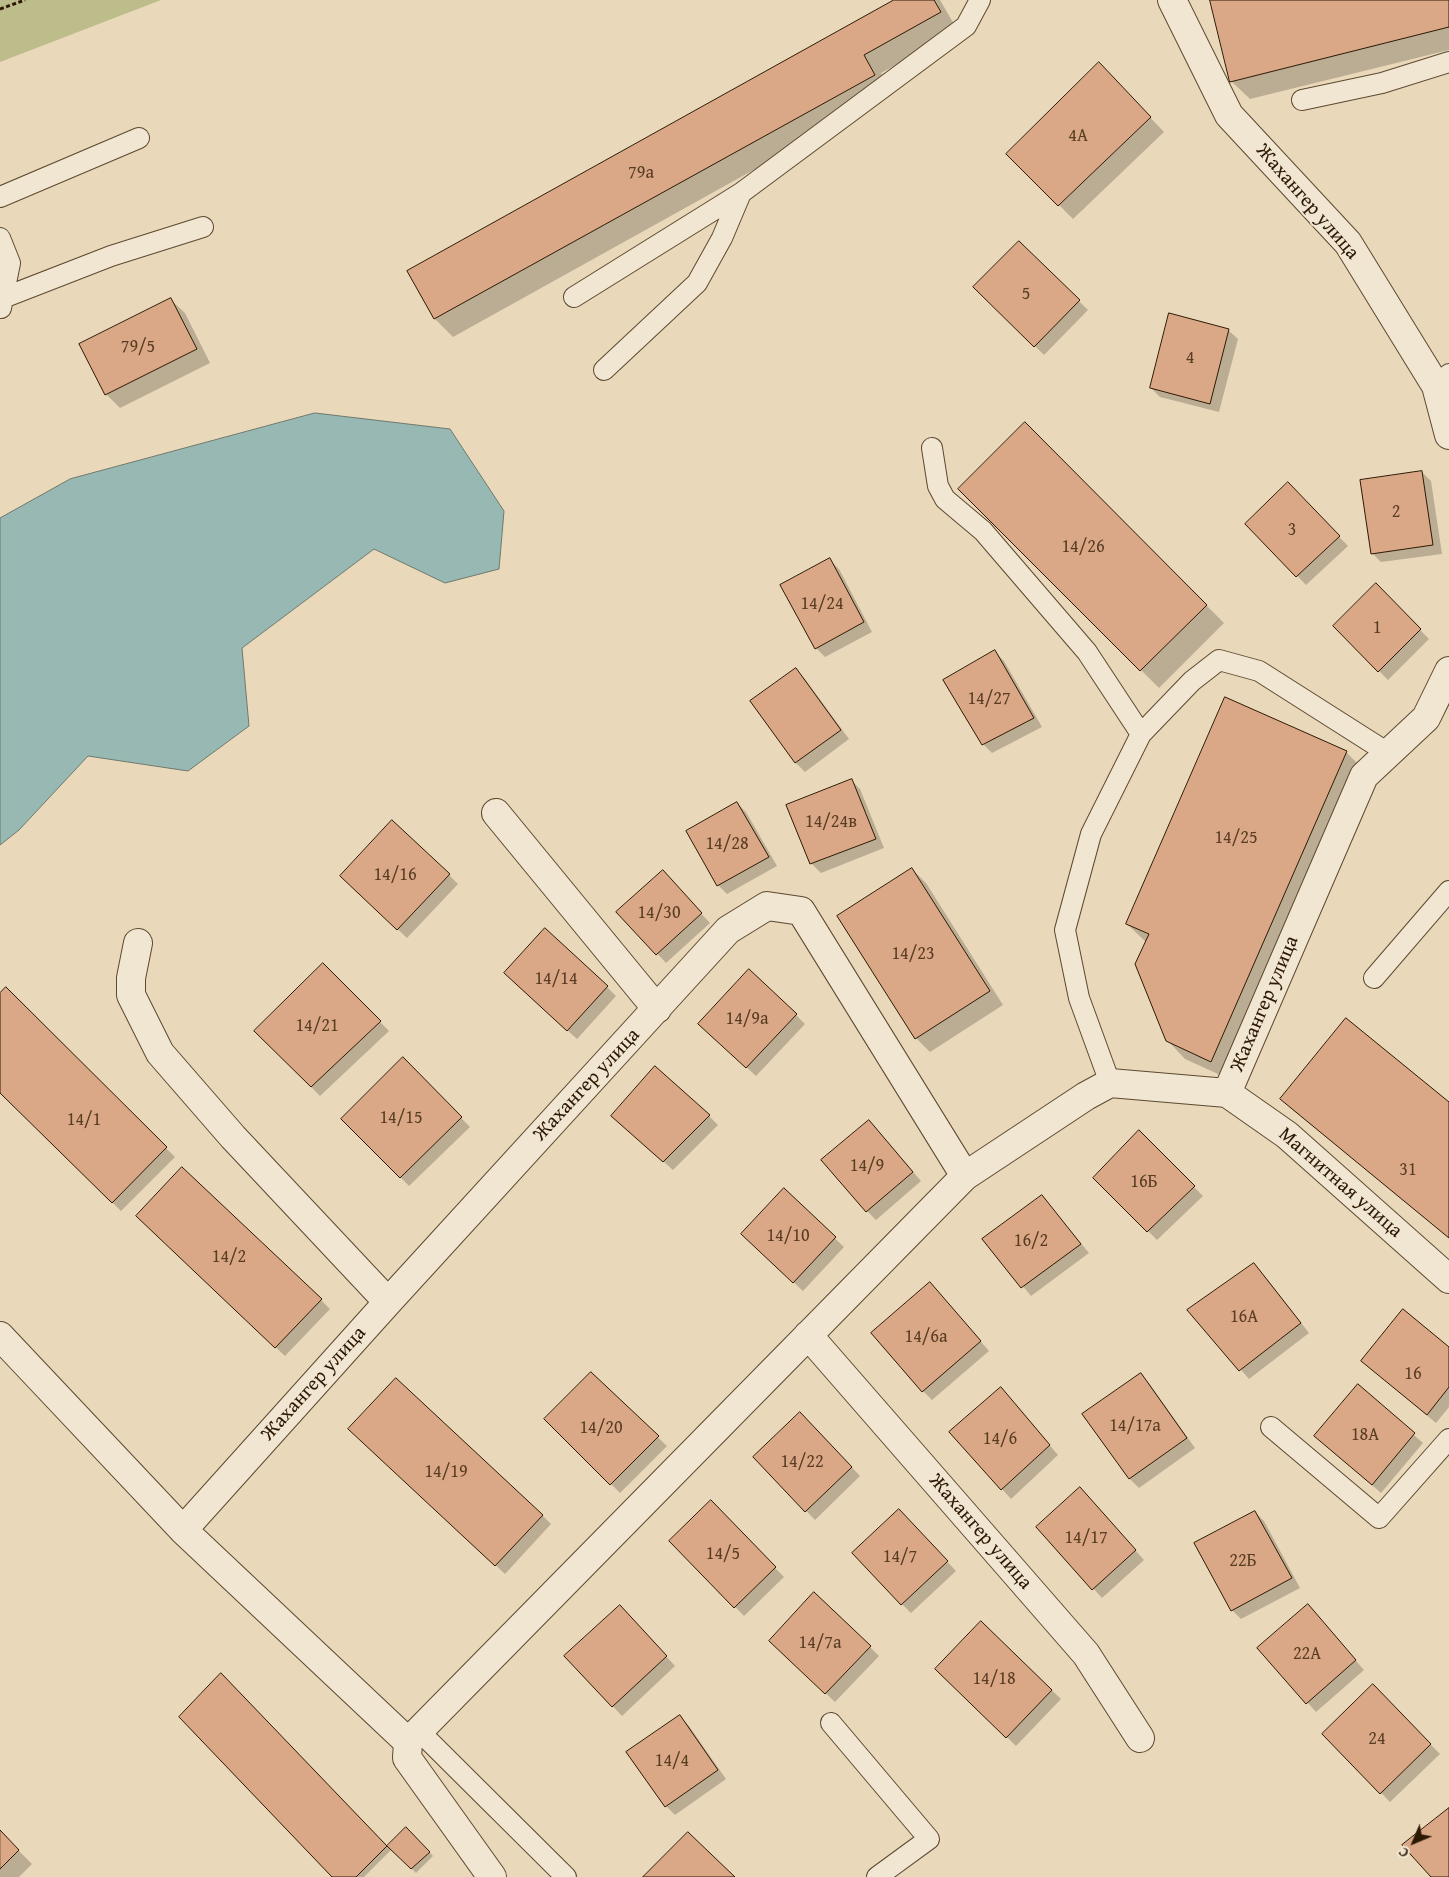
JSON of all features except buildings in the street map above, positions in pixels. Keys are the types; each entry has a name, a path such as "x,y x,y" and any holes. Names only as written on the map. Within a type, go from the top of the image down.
{"street":[{"name":"Жахангер улица","path":"1172,0 1229,115 1348,243 1443,380 1449,434"},
{"name":"Жахангер улица","path":"1110,1083 1227,1093 1364,776 1426,718 1449,671"},
{"path":"496,813 658,1009"},
{"name":"Жахангер улица","path":"183,1530 388,1302 658,1009 728,930 767,906 801,910 964,1176"},
{"path":"138,943 131,978 131,995 160,1053 233,1137 388,1302"},
{"path":"492,1877 407,1758 413,1736 964,1176 1086,1096 1110,1083"},
{"name":"Магнитная улица","path":"1227,1093 1287,1135 1449,1279"},
{"name":"Жахангер улица","path":"808,1335 1086,1654 1140,1738"},
{"path":"0,1336 183,1530 413,1736"}],"lane":[{"path":"574,297 741,192 966,26 980,0"},
{"path":"1302,100 1382,83 1449,62"},
{"path":"0,197 139,138"},
{"path":"604,370 697,284 722,238 741,192"},
{"path":"1,304 111,256 203,227"},
{"path":"0,238 10,263 1,304"},
{"path":"932,448 938,486 945,499 982,531 1087,652 1141,734"},
{"path":"1110,1083 1079,998 1065,930 1090,834 1141,734 1192,681 1219,660 1259,671 1388,753"},
{"path":"1374,978 1449,892"},
{"path":"1272,1427 1379,1518 1449,1438"},
{"path":"831,1722 928,1839 877,1877"},
{"path":"413,1736 566,1877"}],"path":[{"path":"0,9 25,0"}],"shaded area":[{"path":"0,0 161,0 0,62"}],"water":[{"path":"315,413 450,429 504,511 499,569 445,583 374,549 242,648 249,726 188,771 88,756 19,830 0,845 0,518 70,479"}]}
